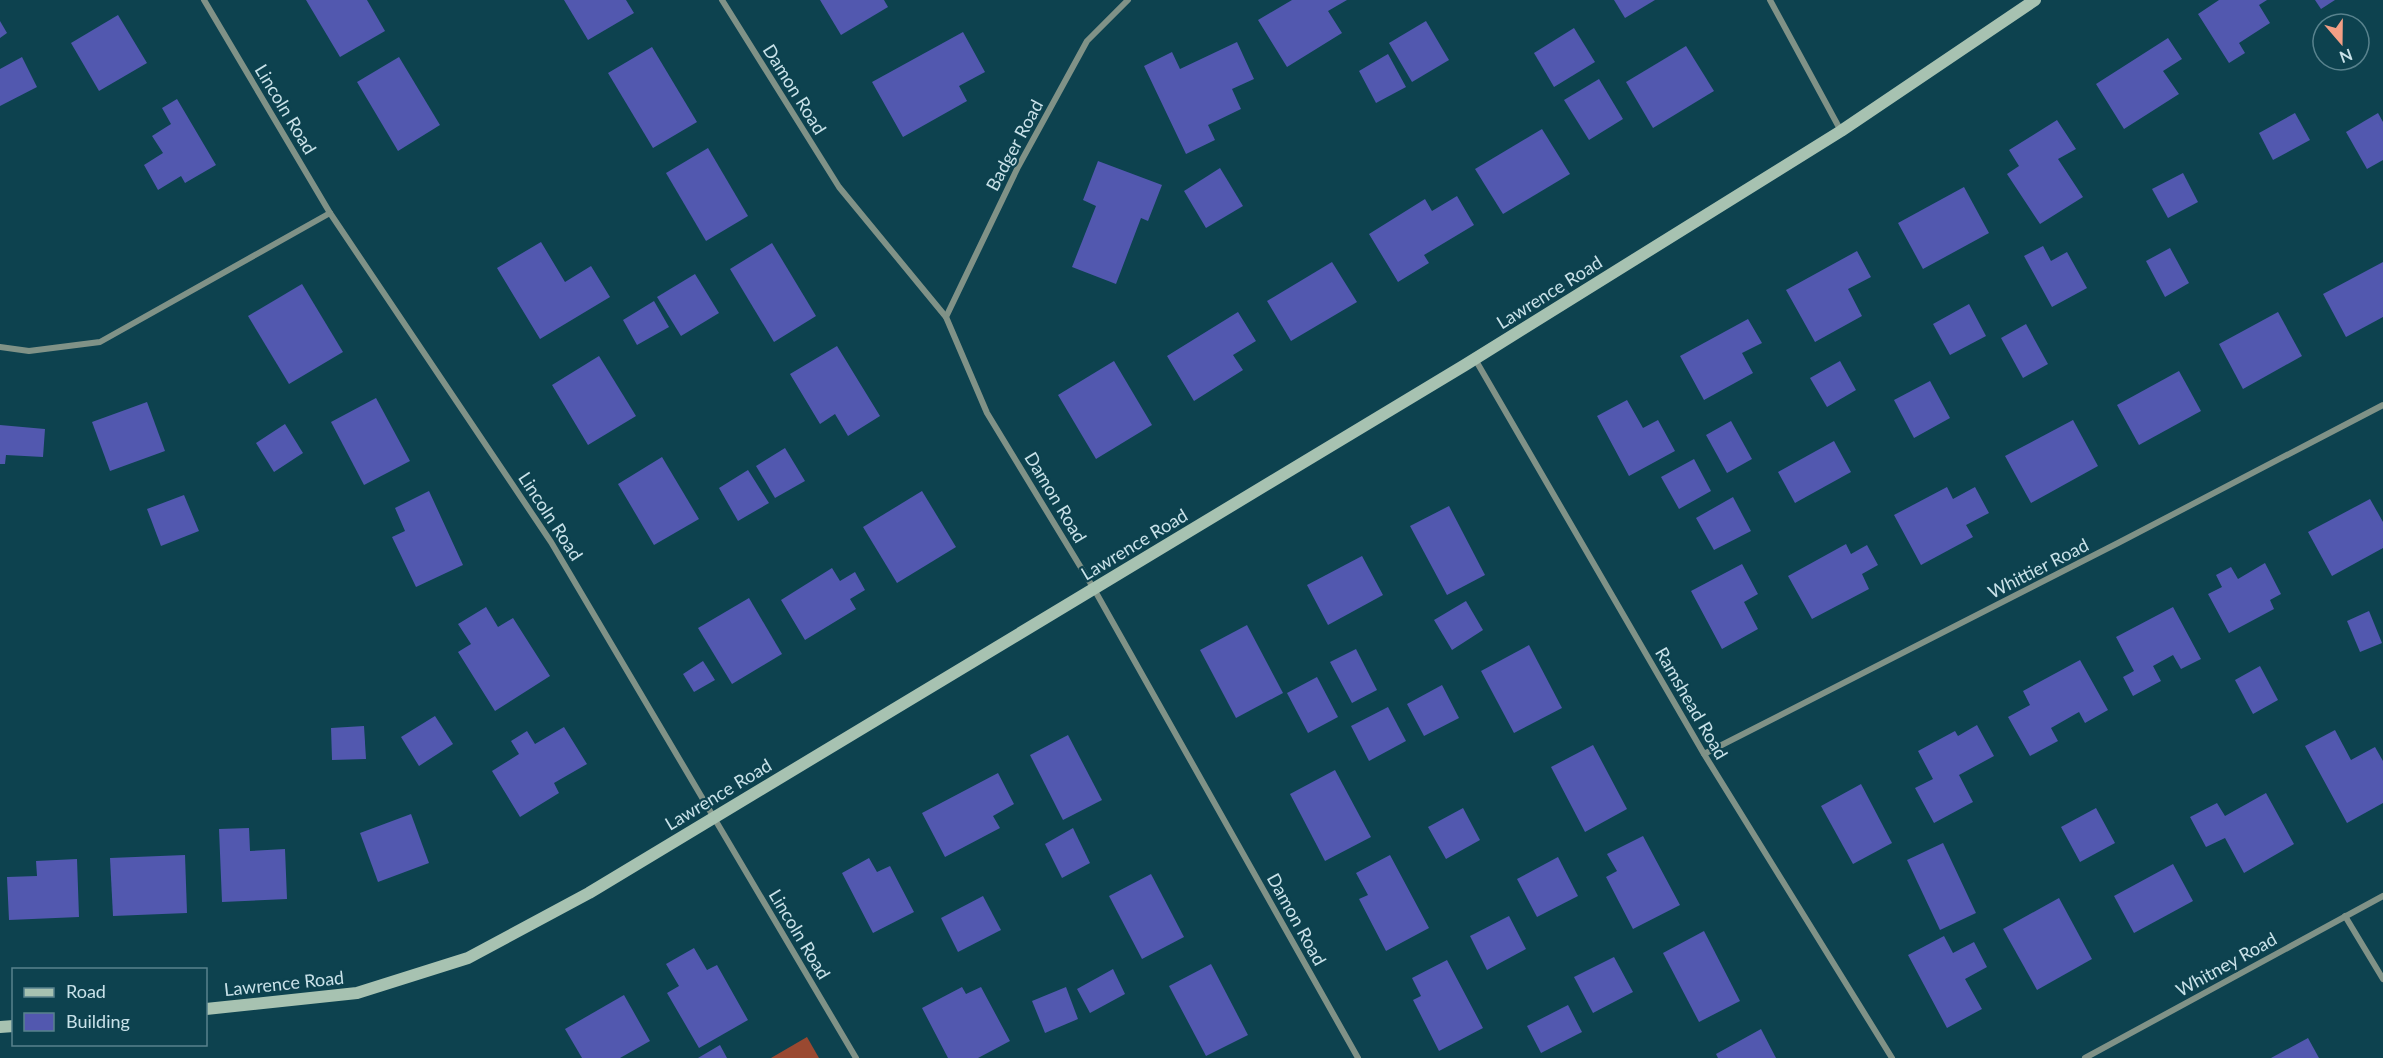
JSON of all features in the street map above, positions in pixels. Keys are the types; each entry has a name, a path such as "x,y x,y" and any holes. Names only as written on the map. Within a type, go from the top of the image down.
{"street":[{"name":"Lincoln Road","path":"204,0 330,213 551,542 856,1058"},
{"name":"Damon Road","path":"722,0 838,187 946,317 987,413 1094,589 1358,1058"},
{"name":"Badger Road","path":"946,317 1018,167 1087,41 1128,0"},
{"path":"1770,0 1842,131"},
{"name":"Lawrence Road","path":"207,1009 357,993 468,958 589,893 1475,359 1842,131 2035,0"},
{"path":"0,348 29,351 100,342 330,213"},
{"name":"Ramshead Road","path":"1475,359 1704,753 1892,1058"},
{"name":"Whittier Road","path":"1704,753 2118,543 2383,405"},
{"name":"Whitney Road","path":"2085,1058 2383,897"},
{"path":"2345,916 2383,979"}],"shaded area":[{"path":"807,1037 819,1058 771,1058"}],"building":[{"path":"306,0 367,0 385,31 340,57"},
{"path":"564,0 626,0 634,13 588,40"},
{"path":"820,0 884,0 888,7 841,35"},
{"path":"1292,0 1347,0 1328,11 1342,33 1287,67 1258,20"},
{"path":"1614,0 1655,0 1625,18"},
{"path":"2219,0 2267,0 2259,5 2270,23 2239,43 2245,53 2229,63 2198,14"},
{"path":"2315,0 2335,0 2321,9"},
{"path":"118,15 147,63 99,91 71,43"},
{"path":"0,21 7,33 0,38"},
{"path":"1426,21 1449,60 1412,82 1389,43"},
{"path":"1574,28 1595,62 1554,87 1534,53"},
{"path":"963,32 985,72 959,86 967,101 903,137 872,82"},
{"path":"2168,38 2182,59 2163,71 2179,94 2124,129 2096,84"},
{"path":"1237,42 1254,79 1232,89 1241,109 1208,125 1215,140 1186,154 1144,66 1172,52 1180,69"},
{"path":"1686,46 1714,91 1653,128 1626,82"},
{"path":"652,47 697,122 653,148 608,73"},
{"path":"1388,54 1406,87 1376,103 1359,71"},
{"path":"22,57 37,87 0,106 0,69"},
{"path":"399,57 440,125 398,151 357,82"},
{"path":"1599,79 1623,119 1589,140 1564,100"},
{"path":"177,99 216,165 185,183 181,176 158,190 144,165 163,153 152,136 171,124 162,108"},
{"path":"2295,113 2310,140 2273,160 2259,133"},
{"path":"2378,113 2383,122 2383,160 2367,169 2346,132"},
{"path":"2057,120 2076,149 2058,159 2083,197 2040,224 2007,174 2019,166 2009,150"},
{"path":"1542,129 1570,174 1503,214 1475,169"},
{"path":"708,148 748,216 706,241 666,173"},
{"path":"1098,161 1162,185 1148,221 1141,218 1116,284 1072,267 1096,206 1083,200"},
{"path":"1220,168 1243,206 1206,228 1184,191"},
{"path":"2183,173 2198,202 2168,218 2152,189"},
{"path":"1964,187 1989,233 1923,269 1898,223"},
{"path":"1457,196 1474,225 1424,255 1429,263 1398,282 1369,234 1425,199 1432,211"},
{"path":"541,242 565,282 591,266 610,297 540,339 497,268"},
{"path":"772,243 816,316 774,342 730,269"},
{"path":"2043,246 2051,261 2067,252 2087,288 2052,307 2024,256"},
{"path":"2170,248 2189,283 2165,297 2146,261"},
{"path":"1857,251 1871,277 1848,289 1862,316 1815,342 1786,290"},
{"path":"1332,262 1357,302 1291,341 1267,301"},
{"path":"2383,262 2383,317 2346,337 2323,294"},
{"path":"695,274 719,313 681,336 657,297"},
{"path":"302,284 343,352 289,384 248,316"},
{"path":"654,301 669,327 637,345 623,320"},
{"path":"1969,304 1986,336 1950,355 1933,324"},
{"path":"1238,312 1256,341 1233,355 1243,370 1194,401 1167,356"},
{"path":"2278,312 2302,356 2243,389 2219,344"},
{"path":"1748,319 1762,343 1742,353 1753,373 1704,400 1680,356"},
{"path":"2026,324 2048,364 2023,378 2001,338"},
{"path":"837,346 880,416 848,436 835,414 820,424 790,374"},
{"path":"599,356 636,416 588,445 552,385"},
{"path":"1114,361 1152,425 1096,459 1058,395"},
{"path":"1840,361 1856,390 1827,407 1810,378"},
{"path":"2179,371 2201,411 2139,445 2117,405"},
{"path":"1930,381 1950,418 1914,438 1894,400"},
{"path":"376,398 410,461 364,485 331,422"},
{"path":"1627,400 1643,428 1658,420 1675,451 1629,476 1597,416"},
{"path":"147,402 165,451 110,471 92,422"},
{"path":"2073,420 2098,466 2031,503 2005,456"},
{"path":"1731,421 1752,459 1727,473 1706,435"},
{"path":"285,424 303,453 274,472 256,443"},
{"path":"0,425 45,429 43,457 6,455 5,464 0,464"},
{"path":"1834,441 1851,472 1795,503 1778,472"},
{"path":"785,448 805,481 775,498 756,466"},
{"path":"662,457 699,519 654,545 618,484"},
{"path":"1694,459 1711,491 1679,509 1661,477"},
{"path":"748,470 769,503 738,521 719,488"},
{"path":"1947,487 1953,499 1975,487 1989,513 1966,525 1973,537 1921,565 1894,515"},
{"path":"429,491 463,565 416,587 392,537 405,531 395,508"},
{"path":"922,491 956,547 897,583 863,527"},
{"path":"184,495 199,531 161,546 147,509"},
{"path":"1733,497 1751,531 1714,550 1696,518"},
{"path":"2370,499 2383,522 2383,548 2332,576 2308,532"},
{"path":"1449,506 1485,575 1447,595 1410,526"},
{"path":"1846,544 1851,554 1867,545 1878,565 1862,574 1869,589 1812,619 1788,576"},
{"path":"1362,556 1383,595 1328,625 1307,585"},
{"path":"2265,563 2281,594 2270,600 2274,609 2229,633 2208,594 2222,587 2216,575 2231,567 2238,579"},
{"path":"1742,564 1758,594 1744,602 1758,629 1722,649 1691,591"},
{"path":"832,568 840,581 855,572 865,590 850,599 856,609 805,640 781,600"},
{"path":"749,598 782,654 732,684 698,628"},
{"path":"1466,601 1483,630 1452,650 1434,620"},
{"path":"486,607 498,627 513,618 550,676 495,711 458,652 471,644 458,624"},
{"path":"2173,607 2201,659 2181,669 2173,655 2153,666 2161,681 2133,696 2123,677 2134,671 2116,637"},
{"path":"2369,611 2382,643 2360,652 2347,621"},
{"path":"1247,625 1283,693 1236,718 1200,650"},
{"path":"1529,645 1562,708 1514,733 1481,671"},
{"path":"1356,649 1377,690 1352,703 1330,662"},
{"path":"2080,660 2108,710 2085,723 2079,712 2051,728 2058,741 2030,756 2008,717 2030,705 2023,691"},
{"path":"703,661 715,680 694,692 683,674"},
{"path":"2260,666 2278,700 2253,714 2235,680"},
{"path":"1317,677 1338,717 1308,733 1287,693"},
{"path":"1442,685 1459,718 1424,736 1407,704"},
{"path":"1388,707 1406,741 1369,761 1351,726"},
{"path":"435,716 453,744 419,766 401,737"},
{"path":"1977,725 1994,756 1959,775 1973,802 1934,823 1915,788 1933,779 1918,751 1955,731 1958,736"},
{"path":"364,726 366,759 332,760 331,728"},
{"path":"564,727 587,764 554,783 559,793 520,817 492,771 519,754 511,741 527,731 535,744"},
{"path":"2335,730 2351,760 2375,747 2383,761 2383,803 2347,823 2305,746"},
{"path":"1068,735 1102,800 1063,820 1030,755"},
{"path":"1593,745 1627,809 1585,832 1551,767"},
{"path":"1335,770 1371,837 1325,861 1290,794"},
{"path":"998,773 1014,804 993,816 1000,828 945,857 922,813"},
{"path":"1861,784 1892,843 1853,864 1821,806"},
{"path":"2266,793 2294,844 2244,873 2225,838 2206,847 2190,817 2217,803 2225,816"},
{"path":"1463,808 1480,840 1446,859 1428,827"},
{"path":"2096,808 2115,843 2080,862 2061,827"},
{"path":"411,814 429,863 378,882 360,833"},
{"path":"249,828 250,851 285,849 287,899 222,902 219,829"},
{"path":"1073,828 1090,863 1062,878 1045,844"},
{"path":"1643,836 1680,905 1633,929 1606,877 1617,871 1607,854"},
{"path":"1943,843 1976,913 1940,930 1907,860"},
{"path":"185,855 187,913 113,916 110,858"},
{"path":"1390,855 1429,928 1386,951 1359,899 1368,895 1356,873"},
{"path":"1558,857 1578,896 1537,917 1517,879"},
{"path":"869,858 877,872 890,866 914,912 873,933 842,873"},
{"path":"77,859 79,917 9,920 7,877 37,876 36,861"},
{"path":"2173,864 2193,901 2134,933 2114,896"},
{"path":"1151,874 1184,937 1142,959 1109,896"},
{"path":"983,896 1001,930 958,952 941,918"},
{"path":"2059,898 2092,959 2037,990 2003,929"},
{"path":"1509,916 1526,949 1487,970 1470,936"},
{"path":"1704,931 1740,1001 1699,1022 1663,953"},
{"path":"1944,936 1953,953 1974,942 1987,967 1965,979 1982,1009 1947,1028 1908,955"},
{"path":"694,948 707,970 717,965 748,1020 699,1048 667,993 679,986 666,964"},
{"path":"1614,957 1633,992 1593,1013 1574,977"},
{"path":"1447,960 1483,1028 1439,1051 1413,1000 1421,996 1412,978"},
{"path":"1211,964 1248,1035 1206,1056 1169,986"},
{"path":"1113,969 1125,994 1090,1013 1077,989"},
{"path":"962,987 966,994 981,987 1010,1041 978,1058 948,1058 922,1008"},
{"path":"1066,987 1078,1019 1045,1033 1032,1001"},
{"path":"624,995 650,1041 620,1058 582,1058 565,1029"},
{"path":"1568,1005 1582,1032 1541,1053 1527,1026"},
{"path":"1761,1029 1776,1058 1718,1058 1716,1054"},
{"path":"2308,1038 2319,1058 2271,1058"},
{"path":"720,1045 727,1058 698,1058"}]}
